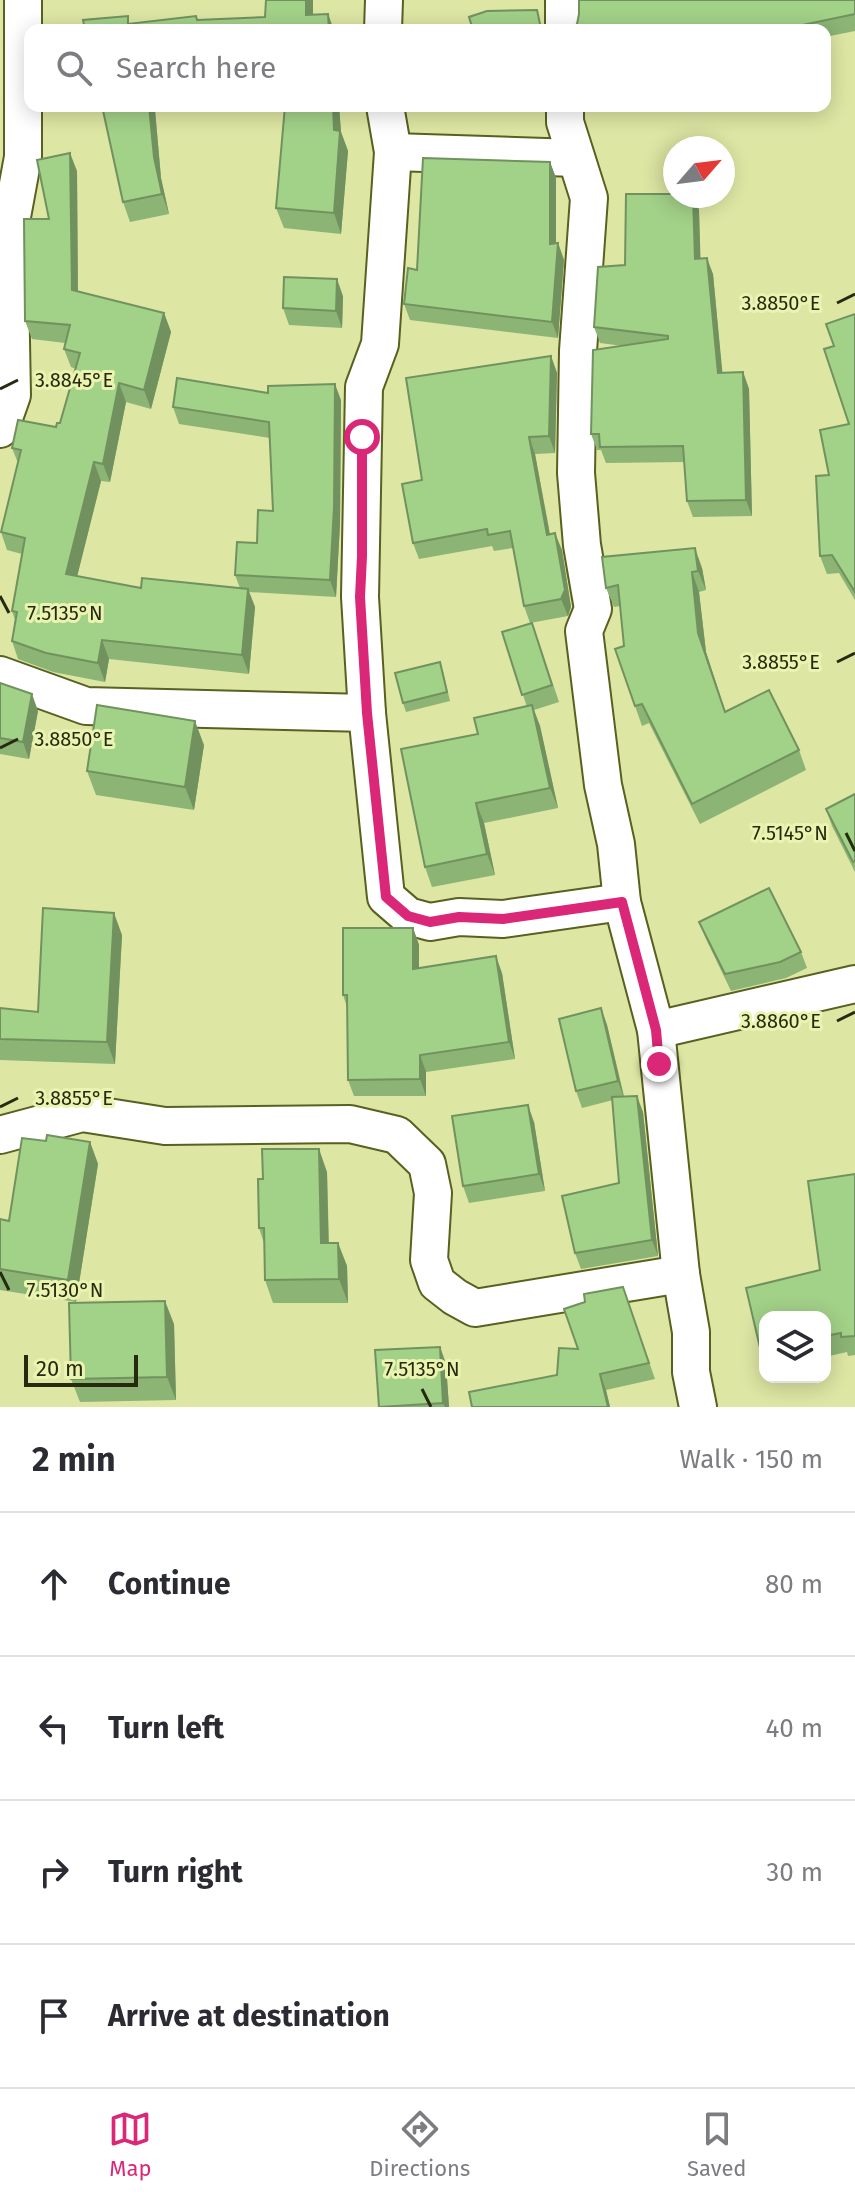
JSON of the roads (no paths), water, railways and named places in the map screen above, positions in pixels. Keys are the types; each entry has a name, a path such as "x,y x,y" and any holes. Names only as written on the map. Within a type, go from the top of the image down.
{"street":[{"path":"0,429 12,395 9,233 23,157 11,35 23,0"},
{"path":"383,24 384,0"},
{"path":"564,0 564,24"},
{"path":"386,112 393,152 380,344 364,387 363,400 360,597 367,713 386,897 408,916 430,922 459,917 503,919 622,902"},
{"path":"565,112 565,122 589,198 578,351 576,473 582,545 593,609 584,631 603,785 616,844 622,902 656,1030 681,1274 691,1332 691,1372 698,1407"},
{"path":"393,152 576,158"},
{"path":"0,675 86,706 367,713"},
{"path":"656,1030 855,984"},
{"path":"0,1135 82,1113 165,1126 350,1124 397,1135 427,1164 433,1193 429,1260 437,1283 475,1308 681,1274"}]}
